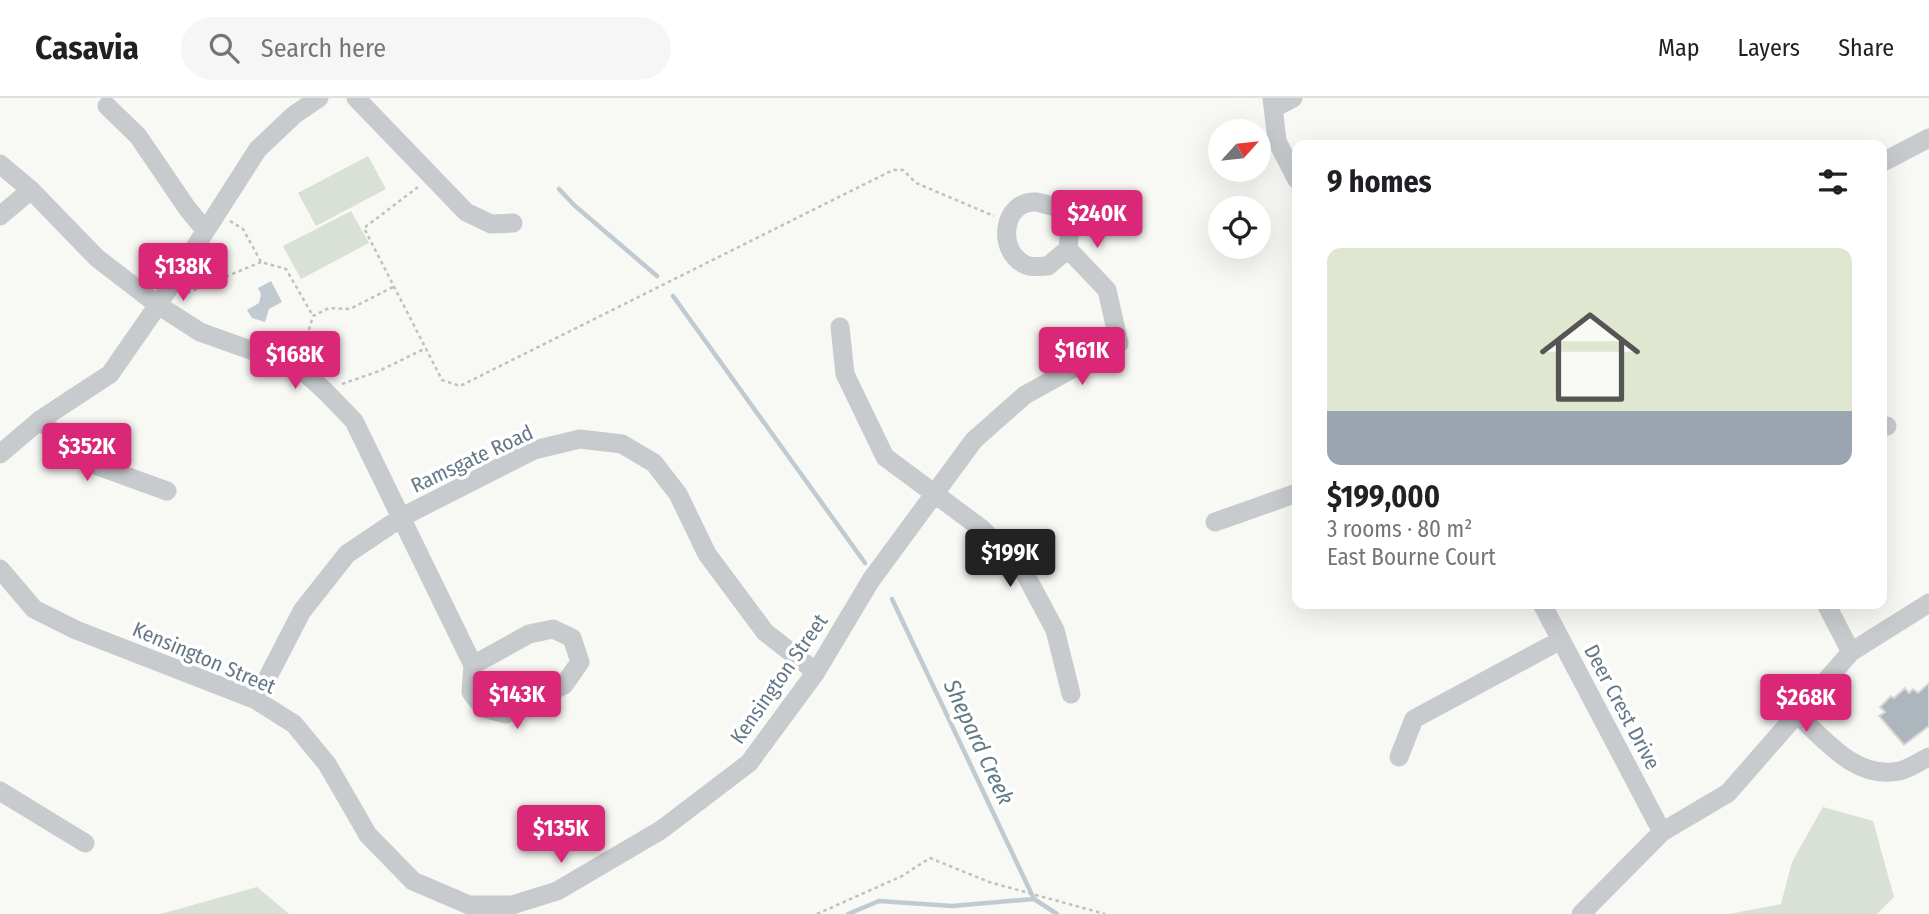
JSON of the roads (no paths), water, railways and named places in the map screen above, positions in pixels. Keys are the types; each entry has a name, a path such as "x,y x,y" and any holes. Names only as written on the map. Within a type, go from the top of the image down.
{"street":[{"path":"0,454 40,420 110,374 158,305 258,149 294,115 320,98"},
{"path":"356,98 466,212 491,224 513,223"},
{"path":"1292,170 1277,141 1273,103 1293,98"},
{"path":"107,106 138,136 187,208 211,222"},
{"path":"1887,160 1929,138"},
{"path":"0,164 31,190 97,258 158,305 200,332 298,367 354,421 473,665 471,692 483,708 506,714 564,685 580,662 572,638 553,629 529,634 473,665"},
{"path":"0,216 31,190"},
{"path":"1033,202 1057,207 1070,227 1068,249 1048,266 1027,266 1011,253 1005,239 1007,222 1017,209 1033,202"},
{"name":"Kensington Street","path":"0,569 34,609 76,630 256,700 294,724 327,764 368,835 413,881 468,910 512,905 557,891 661,830 749,763 816,672 871,580 974,440 1025,395 1119,343 1107,290 1068,249"},
{"path":"841,327 845,374 885,457 982,529 1023,570 1055,630 1071,694"},
{"path":"40,420 88,462 167,491"},
{"name":"Ramsgate Road","path":"256,700 302,611 347,554 402,517 534,450 580,439 622,444 653,463 678,494 707,554 765,632 816,672"},
{"path":"1215,522 1292,495"},
{"path":"1581,914 1662,832 1728,793 1851,652 1929,603"},
{"name":"Deer Crest Drive","path":"1545,609 1662,832"},
{"path":"1829,609 1851,652"},
{"path":"1399,757 1414,719 1561,640"},
{"path":"1797,714 1849,762 1876,772 1901,771 1929,757"},
{"path":"0,791 85,843"}],"waterway":[{"name":"Shepard Creek","path":"559,189 657,276"},
{"name":"Shepard Creek","path":"673,296 865,563"},
{"name":"Shepard Creek","path":"892,599 1034,899 1057,914"},
{"name":"Shepard Creek","path":"848,914 879,901 952,906 1034,899"}]}
